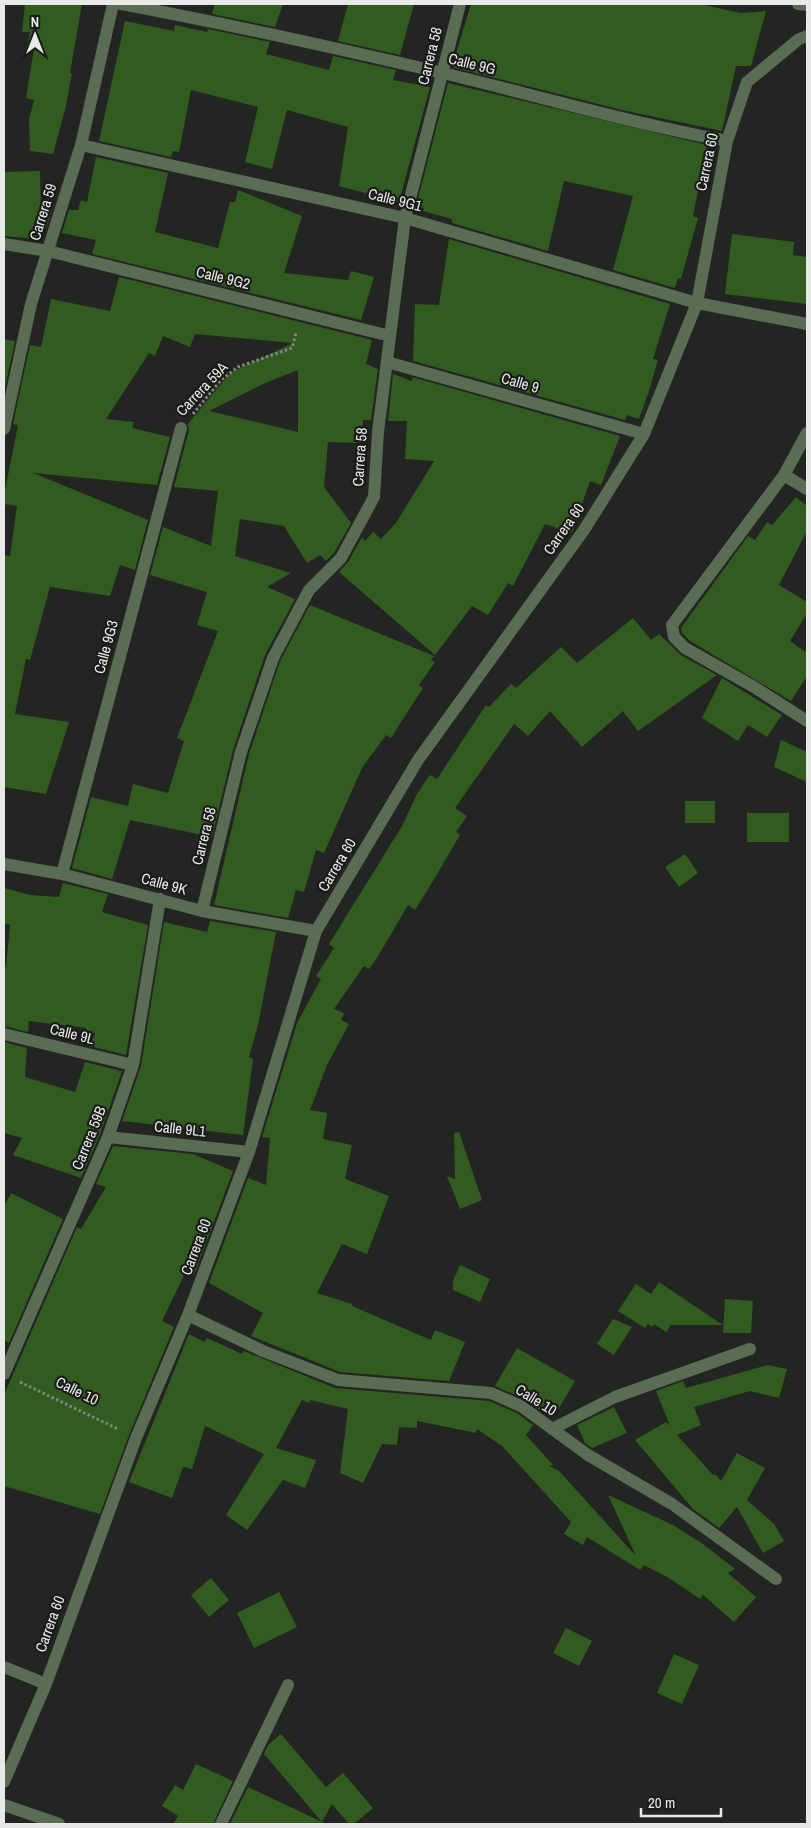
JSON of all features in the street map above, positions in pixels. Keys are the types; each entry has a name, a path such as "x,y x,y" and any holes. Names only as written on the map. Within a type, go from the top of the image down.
{"street":[{"name":"Carrera 59","path":"4,429 31,304 81,145 113,4"},
{"name":"Calle 9G","path":"121,4 208,20 443,74 676,131 727,141"},
{"name":"Carrera 58","path":"202,911 241,752 273,658 308,590 341,558 374,496 378,432 405,218 460,4"},
{"path":"798,4 807,6"},
{"name":"Carrera 60","path":"4,1782 46,1684 136,1438 188,1315 249,1152 316,931 418,760 584,530 644,434 697,303 727,141 747,82 799,39 807,36"},
{"name":"Calle 9G1","path":"81,145 405,218 697,303 807,324"},
{"name":"Calle 9G2","path":"4,244 48,250 390,336"},
{"name":"Calle 9","path":"387,362 644,434"},
{"name":"Calle 9G3","path":"62,874 181,428"},
{"path":"807,433 784,475 672,625 674,637 685,648 754,687 807,721"},
{"path":"784,475 807,489"},
{"name":"Calle 9K","path":"4,864 62,874 202,911 316,931"},
{"name":"Carrera 59B","path":"4,1374 108,1138 133,1065 160,900"},
{"name":"Calle 9L","path":"4,1034 133,1065"},
{"name":"Calle 9L1","path":"108,1138 249,1152"},
{"name":"Calle 10","path":"188,1315 263,1351 338,1380 491,1393 521,1406 588,1456 672,1504 776,1579"},
{"path":"552,1429 615,1397 750,1349"},
{"path":"4,1667 46,1684"},
{"path":"221,1824 288,1685"},
{"path":"4,1805 59,1824"}],"path":[{"name":"Carrera 59A","path":"181,428 221,380 238,367 292,348 301,315"},
{"name":"Calle 10","path":"4,1374 136,1438"}],"building":[{"path":"25,4 82,4 66,106 53,154 30,151 29,119 34,100 26,98 34,49 27,48 30,32 22,32"},
{"path":"215,4 283,4 275,27 212,14"},
{"path":"348,4 414,4 400,55 338,41"},
{"path":"471,4 700,4 740,13 766,11 751,66 736,66 722,131 622,110 452,67"},
{"path":"125,21 174,31 175,25 207,32 208,29 270,42 266,54 329,70 333,56 396,70 393,80 430,87 399,202 339,186 348,127 287,110 272,169 245,162 258,107 191,90 179,152 173,151 171,157 99,141"},
{"path":"448,83 707,145 693,216 698,218 681,279 678,278 675,288 613,270 633,196 564,181 548,251 452,223 452,219 423,211 424,208 416,206"},
{"path":"96,157 168,173 155,232 218,248 230,202 235,202 238,190 302,216 284,273 348,280 351,271 374,277 361,320 92,254 96,240 62,233 69,210 78,210 81,200 87,202"},
{"path":"40,171 41,208 52,209 46,229 40,228 39,239 4,236 4,172"},
{"path":"732,234 794,242 793,255 807,257 807,304 725,294"},
{"path":"449,239 670,304 653,359 658,360 639,419 627,415 625,420 413,361 415,304 439,305"},
{"path":"119,277 372,340 366,364 378,369 371,420 363,420 362,443 328,442 324,487 351,523 334,553 326,561 320,555 307,563 284,526 240,519 235,556 291,573 267,587 295,599 265,655 233,750 212,837 130,820 112,879 72,868 91,797 128,806 133,784 168,793 184,741 177,738 218,631 197,625 207,592 150,575 163,527 211,546 218,491 174,487 189,430 188,424 230,373 293,343 195,334 190,347 163,336 155,356 149,353 106,419 134,422 132,428 170,437 157,485 33,473 148,520 135,570 120,565 110,596 50,587 30,660 26,659 15,714 69,722 46,794 4,787 4,555 10,556 17,506 4,504 4,495 18,425 13,424 30,345 41,347 51,299 110,311","holes":["298,370 298,432 209,411 265,383"]},
{"path":"4,339 15,341 4,392"},
{"path":"393,374 412,381 412,377 620,436 601,485 590,481 572,533 545,524 513,586 508,583 488,615 472,606 435,655 339,572 348,562 362,537 365,541 373,532 381,539 396,523 434,461 405,459 407,421 388,421"},
{"path":"796,497 807,506 807,531 779,585 807,602 807,613 790,641 807,653 807,676 791,701 690,641 682,633 681,628 748,536 755,540 767,522 772,525"},
{"path":"310,605 434,656 431,660 435,662 419,685 423,688 391,738 386,735 362,768 324,853 316,850 304,892 296,890 288,918 214,905 249,754 280,661"},
{"path":"633,618 651,640 659,634 681,655 717,675 638,731 623,711 582,747 550,711 528,736 514,724 455,808 467,816 456,832 460,835 415,910 408,905 377,958 369,969 364,966 334,1009 344,1013 341,1020 349,1024 327,1065 310,1110 327,1113 323,1139 352,1145 345,1179 389,1196 367,1254 342,1244 317,1293 352,1304 352,1306 431,1340 435,1330 465,1342 449,1381 340,1372 251,1336 263,1313 209,1283 248,1178 266,1185 270,1138 262,1137 297,1023 321,979 316,976 334,948 329,944 402,826 417,794 430,775 437,779 486,705 489,707 511,684 516,688 561,647 577,663"},
{"path":"722,678 782,715 767,737 748,725 738,741 702,718"},
{"path":"781,740 807,752 807,782 774,767"},
{"path":"685,801 715,801 715,823 685,823"},
{"path":"747,813 789,813 789,842 747,842"},
{"path":"685,854 698,873 679,887 665,867"},
{"path":"63,883 108,894 102,912 148,925 126,1055 90,1046 95,1033 86,1033 86,1028 29,1021 28,1032 4,1026 4,967 6,967 10,925 4,923 4,888 30,895 59,897"},
{"path":"210,921 276,932 258,1025 249,1057 253,1059 243,1135 122,1121 141,1066 164,922 207,932"},
{"path":"4,1042 27,1048 25,1077 75,1092 85,1062 122,1071 100,1134 81,1178 13,1155 22,1138 4,1133"},
{"path":"459,1132 482,1200 460,1209 447,1176 455,1179 454,1133"},
{"path":"113,1146 193,1154 233,1171 194,1275 186,1271 162,1321 174,1327 129,1435 100,1514 4,1486 4,1395 77,1227 81,1229 106,1187 96,1184"},
{"path":"11,1193 63,1219 9,1343 4,1340 4,1207"},
{"path":"460,1265 490,1279 480,1302 453,1290 453,1281"},
{"path":"659,1282 723,1325 671,1325 666,1332 654,1324 652,1327 648,1324 645,1328 618,1311 636,1284 651,1294"},
{"path":"725,1299 753,1301 751,1333 723,1333"},
{"path":"613,1319 632,1327 614,1355 597,1344"},
{"path":"189,1334 204,1342 207,1338 242,1354 244,1351 335,1388 489,1401 517,1413 533,1425 526,1435 553,1465 549,1466 559,1471 636,1556 608,1495 673,1525 703,1544 735,1569 728,1573 756,1597 734,1622 703,1595 700,1599 669,1578 644,1565 640,1570 587,1537 583,1545 564,1534 571,1522 502,1446 477,1429 476,1433 417,1421 417,1428 399,1427 397,1445 382,1444 363,1483 340,1473 348,1409 310,1400 309,1403 302,1400 276,1448 316,1460 305,1488 283,1480 247,1530 226,1515 264,1454 205,1426 192,1469 183,1467 172,1498 129,1482"},
{"path":"517,1348 575,1381 558,1410 548,1404 543,1412 524,1399 495,1386"},
{"path":"768,1365 787,1369 779,1398 750,1391 694,1407 701,1425 677,1435 713,1475 715,1474 721,1481 737,1453 765,1468 747,1500 774,1524 784,1541 763,1553 737,1507 719,1528 693,1509 635,1440 666,1422 670,1426 656,1391 683,1381 686,1388"},
{"path":"614,1407 627,1433 592,1448 585,1443 577,1425"},
{"path":"211,1578 229,1600 209,1617 191,1595"},
{"path":"279,1592 297,1627 254,1648 237,1613"},
{"path":"566,1628 592,1641 579,1666 553,1653"},
{"path":"674,1654 699,1665 682,1704 657,1693"},
{"path":"281,1734 326,1787 343,1773 373,1808 354,1824 349,1824 332,1804 322,1822 264,1754 268,1745"},
{"path":"196,1764 233,1781 213,1824 173,1824 178,1816 162,1806 175,1785 183,1790"},
{"path":"248,1787 327,1824 230,1824"}]}
